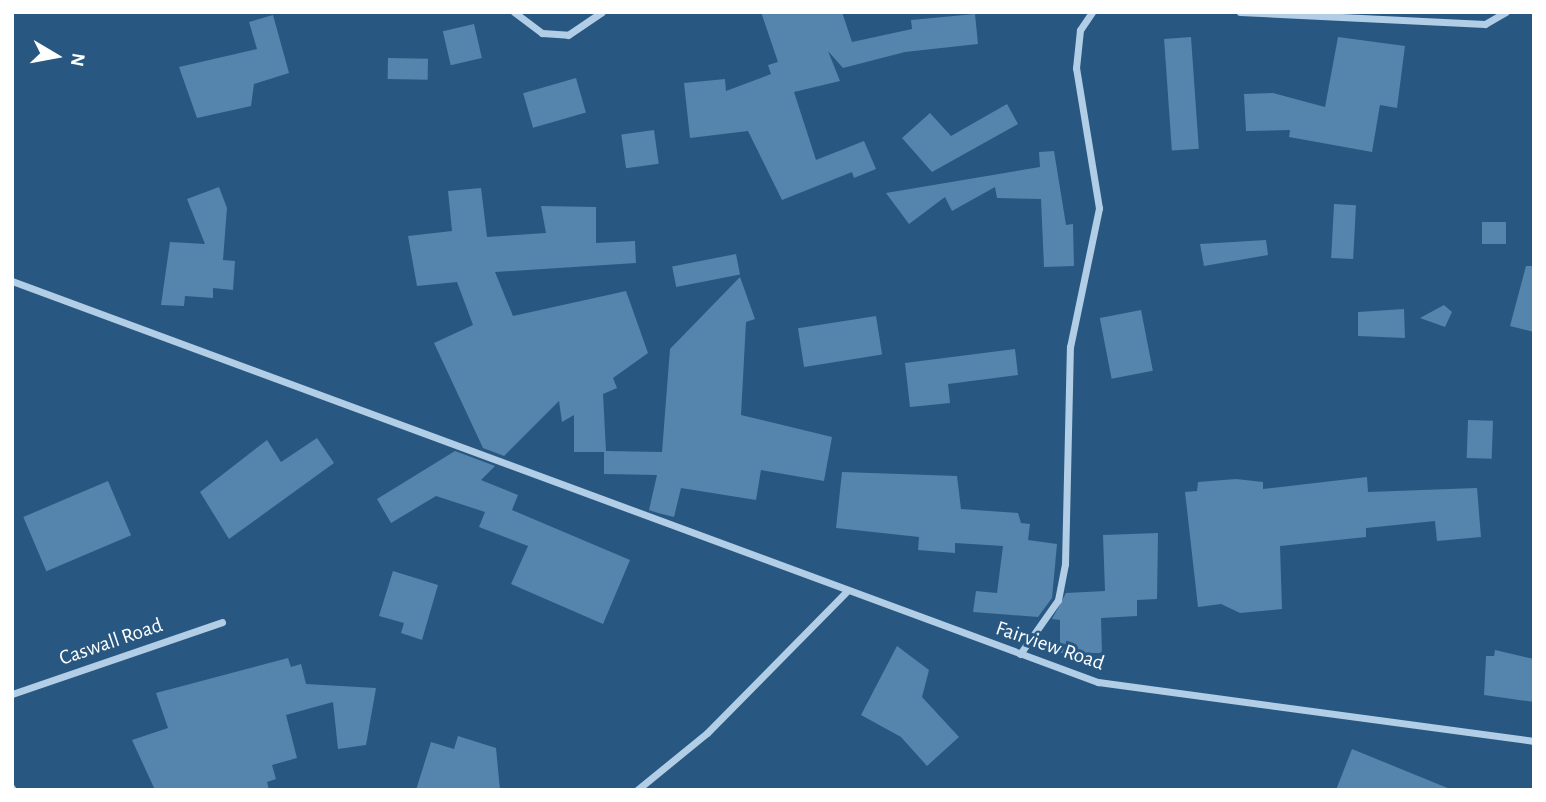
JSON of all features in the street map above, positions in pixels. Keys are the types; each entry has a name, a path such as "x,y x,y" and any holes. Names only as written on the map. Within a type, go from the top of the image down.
{"street":[{"path":"514,12 542,33 568,35 602,12"},
{"path":"1020,654 1058,600 1065,564 1070,347 1099,208 1076,68 1080,30 1092,12"},
{"path":"1240,12 1485,24 1506,12"},
{"name":"Fairview Road","path":"12,282 846,592 1020,654 1154,695 1378,716 1534,741"},
{"path":"637,790 707,733 846,592"},
{"name":"Caswall Road","path":"12,694 222,622"}],"building":[{"path":"761,12 842,12 852,42 912,29 911,20 975,14 978,44 905,52 843,68 828,51 840,81 794,92 816,160 864,141 876,169 854,178 852,172 782,200 748,131 690,138 684,83 725,79 726,91 771,74 768,65 778,62"},
{"path":"273,15 289,73 254,84 251,106 197,118 179,67 257,49 249,22"},
{"path":"474,24 482,58 451,65 443,31"},
{"path":"1191,37 1199,149 1172,151 1164,39"},
{"path":"1338,37 1405,46 1397,108 1380,105 1372,152 1289,137 1290,130 1246,131 1244,94 1273,93 1325,107"},
{"path":"388,58 428,59 428,80 388,79"},
{"path":"576,78 586,113 533,128 523,93"},
{"path":"1007,104 1018,124 932,172 902,138 930,113 951,136"},
{"path":"654,130 659,164 626,168 621,135"},
{"path":"1054,151 1066,225 1073,224 1074,266 1044,267 1041,199 997,198 995,187 952,211 945,197 909,224 886,193 1040,167 1039,152"},
{"path":"219,187 227,208 223,260 235,261 233,290 213,288 213,298 185,296 184,306 161,305 170,242 205,244 187,199"},
{"path":"481,188 487,237 546,233 541,206 596,207 596,243 635,241 636,263 495,272 513,316 626,291 648,353 613,378 617,388 603,394 606,451 662,452 670,349 740,277 755,319 746,322 741,415 832,437 824,481 761,470 756,500 681,488 674,517 658,513 649,510 657,475 604,474 604,452 574,452 574,415 562,422 559,401 504,456 483,448 434,343 473,325 457,282 417,286 408,236 452,231 448,191"},
{"path":"1334,204 1356,205 1353,259 1331,258"},
{"path":"1482,222 1506,222 1506,244 1482,244"},
{"path":"1266,240 1268,255 1204,266 1200,244"},
{"path":"736,254 740,275 676,287 672,266"},
{"path":"1526,266 1534,266 1534,332 1510,326"},
{"path":"1444,305 1452,312 1445,327 1420,318"},
{"path":"1404,309 1405,338 1358,336 1358,312"},
{"path":"1141,310 1153,371 1112,379 1100,318"},
{"path":"876,316 882,355 804,367 798,328"},
{"path":"1015,349 1018,375 948,384 950,403 910,407 905,363"},
{"path":"1468,420 1493,421 1492,459 1467,458"},
{"path":"317,438 334,463 229,539 200,492 267,440 281,462"},
{"path":"455,451 495,466 481,480 518,495 512,510 630,560 603,624 511,584 528,546 479,527 485,512 436,496 391,523 377,499"},
{"path":"842,472 957,476 961,509 1018,513 1021,523 1030,524 1028,540 1057,544 1052,598 1038,617 973,612 976,591 997,593 1003,546 955,543 955,553 918,550 919,537 836,528"},
{"path":"1367,477 1368,492 1477,488 1481,537 1437,541 1435,521 1366,528 1366,537 1280,546 1282,609 1240,613 1221,604 1198,607 1185,492 1197,491 1198,482 1236,479 1263,482 1263,489"},
{"path":"108,481 131,535 46,571 23,517"},
{"path":"1158,533 1157,599 1137,600 1137,616 1101,618 1102,653 1060,653 1060,620 1052,619 1066,593 1105,591 1103,535"},
{"path":"393,571 438,585 422,640 401,633 404,623 379,616"},
{"path":"897,646 929,670 922,697 959,737 927,766 901,737 861,715"},
{"path":"1495,650 1534,659 1534,702 1484,695 1486,656 1494,656"},
{"path":"288,658 291,667 301,664 306,684 376,688 366,745 338,749 333,702 286,715 297,758 272,765 276,779 267,782 269,790 155,790 132,740 168,728 156,693"},
{"path":"458,736 496,748 500,790 416,790 431,742 454,749"},
{"path":"1352,749 1450,789 1450,790 1336,790"}]}
